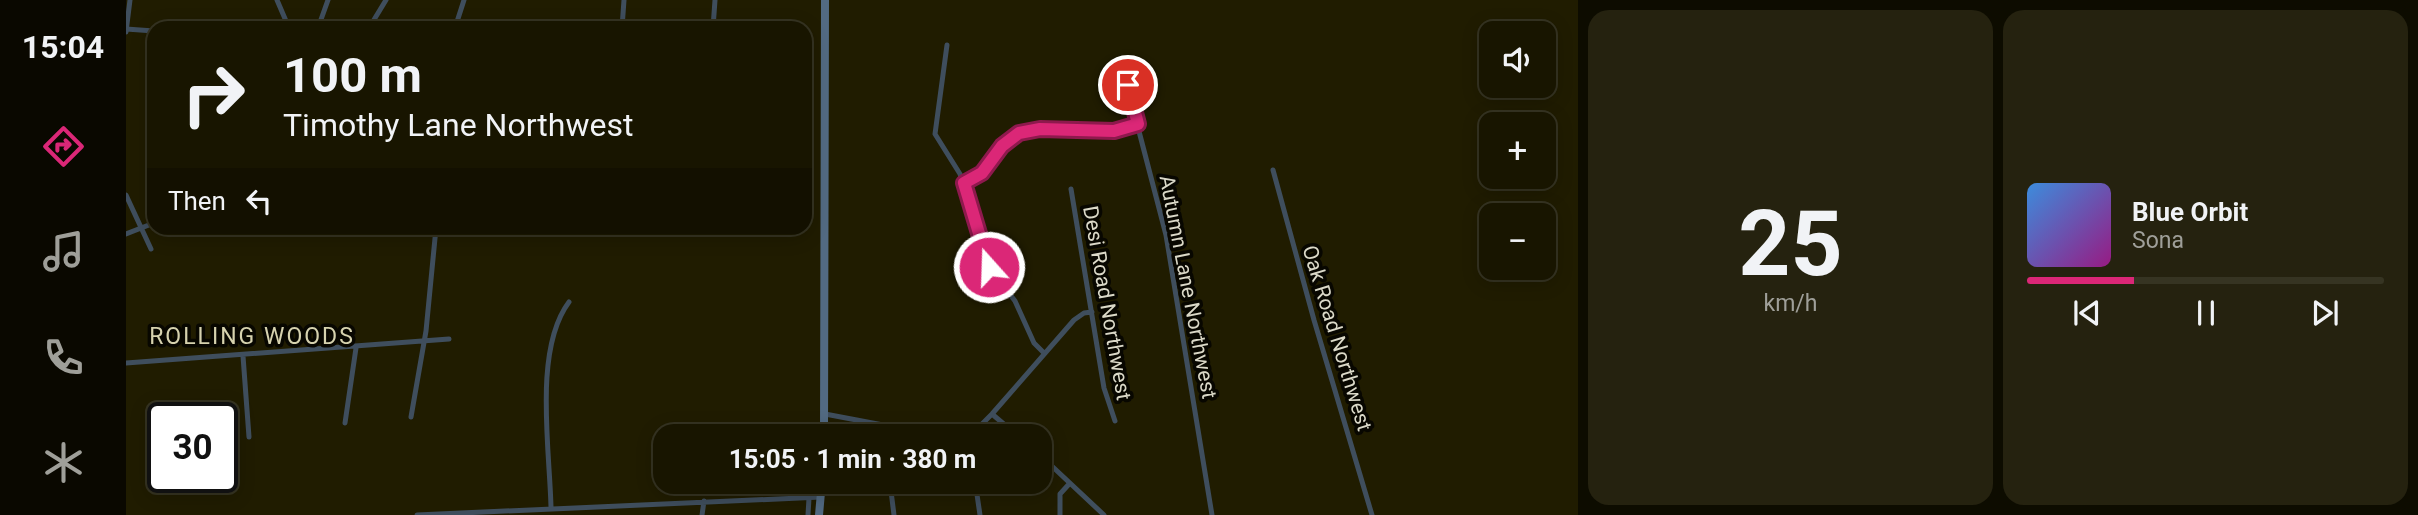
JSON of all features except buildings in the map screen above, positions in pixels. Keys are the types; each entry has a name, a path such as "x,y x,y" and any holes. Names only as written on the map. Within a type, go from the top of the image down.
{"street":[{"path":"130,0 126,31 147,31"},
{"path":"278,0 286,21"},
{"path":"320,21 328,0"},
{"path":"373,21 386,0"},
{"path":"457,21 464,0"},
{"path":"623,21 624,0"},
{"path":"714,21 715,0"},
{"path":"825,0 825,424"},
{"path":"947,45 934,130 964,183 989,267 1015,301 1034,343 1044,353"},
{"name":"Autumn Lane Northwest","path":"1122,66 1166,235 1212,515"},
{"path":"964,183 982,173 1002,146 1019,133 1040,129 1114,131 1138,124"},
{"name":"Oak Road Northwest","path":"1273,170 1372,515"},
{"name":"Desi Road Northwest","path":"1071,189 1108,406 1115,421"},
{"path":"126,195 151,249"},
{"path":"126,234 147,226"},
{"path":"411,417 430,301 435,235"},
{"path":"551,508 548,364 559,320 569,302"},
{"path":"980,424 1080,315 1092,312"},
{"path":"126,363 449,339"},
{"path":"345,423 356,348"},
{"path":"243,356 248,437"},
{"path":"825,414 878,424"},
{"path":"992,414 1004,424"},
{"path":"1052,466 1104,515"},
{"path":"1060,515 1060,494 1070,483"},
{"path":"819,515 821,494"},
{"path":"891,494 894,515"},
{"path":"977,494 979,515"},
{"path":"417,515 541,512 551,508 821,497"},
{"path":"808,515 809,498"},
{"path":"702,515 704,501"}],"district":[{"name":"ROLLING WOODS","path":"252,336"}],"route":[{"path":"989,267 975,228 964,183 982,173 1002,146 1019,133 1040,129 1104,132 1138,124 1128,85"}]}
